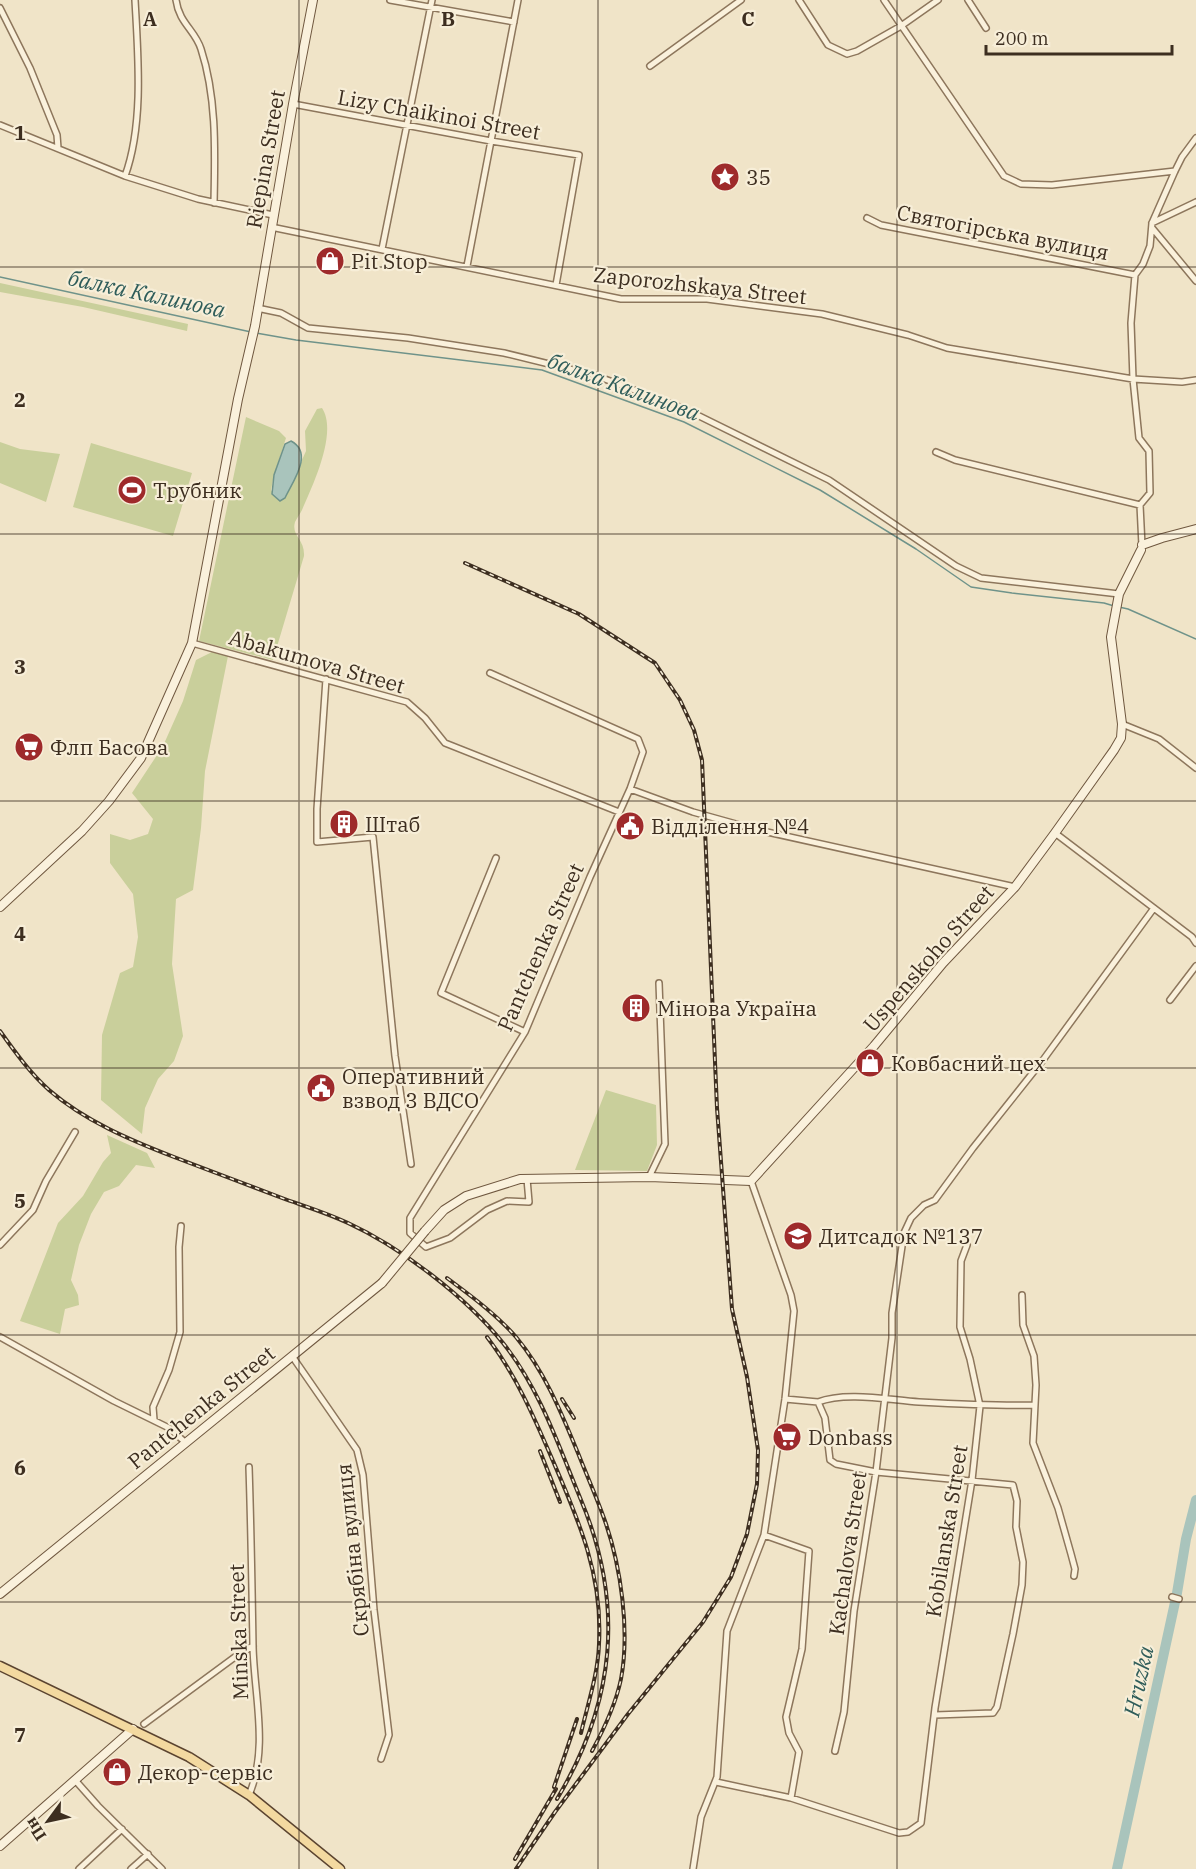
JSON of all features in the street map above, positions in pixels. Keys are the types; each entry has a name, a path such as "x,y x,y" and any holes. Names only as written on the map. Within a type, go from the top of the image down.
{"main road":[{"path":"0,1666 189,1757 249,1795 340,1869"}],"street":[{"path":"125,176 133,154 138,78 135,0"},
{"path":"176,0 178,13 200,46 208,75 216,149 214,203"},
{"name":"Riepina Street","path":"0,907 82,831 109,801 141,758 192,643 238,399 255,326 256,308 313,0"},
{"path":"390,0 431,3 514,22"},
{"path":"466,266 518,0"},
{"path":"650,66 741,0"},
{"path":"799,0 828,45 847,54 857,51 901,26 938,0"},
{"path":"884,0 1004,176 1022,184 1052,185 1175,171"},
{"path":"968,0 986,28"},
{"path":"382,249 431,3"},
{"path":"0,8 30,68 57,135 58,148"},
{"name":"Lizy Chaikinoi Street","path":"293,104 579,155 556,285"},
{"path":"0,124 125,176 198,199 273,215"},
{"path":"1196,138 1182,157 1152,226 1150,246 1143,264 1135,275 1131,323 1133,379 1139,438 1149,451 1150,492 1140,505 1141,548 1162,537 1196,529"},
{"path":"1152,226 1196,202"},
{"name":"Святогірська вулиця","path":"867,218 881,225 1135,275"},
{"path":"1152,226 1196,281"},
{"name":"Zaporozhskaya Street","path":"271,227 621,298 707,299 822,314 908,335 947,348 1133,379 1182,382 1196,380"},
{"path":"256,308 281,313 308,328 408,338 504,353 594,375 685,409 829,480 956,566 981,578 1119,594"},
{"path":"936,452 977,465 1140,505"},
{"name":"Uspenskoho Street","path":"751,1181 874,1046 943,963 1015,887 1114,750 1121,738 1122,724 1111,637 1113,622 1119,594 1141,548"},
{"name":"Abakumova Street","path":"192,643 407,702 425,718 445,743 619,812"},
{"name":"Pantchenka Street","path":"0,1594 382,1283 425,1231 444,1210 466,1196 520,1179 527,1179 529,1202 507,1201 487,1210 450,1238 426,1247 410,1233 410,1218 525,1032 586,886 630,789 642,752 638,739 490,674"},
{"path":"326,679 317,809 317,842 373,837 395,1056 411,1164"},
{"path":"1122,724 1159,739 1196,768"},
{"path":"630,789 693,812 754,829 1015,887"},
{"path":"1055,833 1192,937 1196,943"},
{"path":"496,858 441,993 525,1032"},
{"name":"Kachalova Street","path":"835,1751 844,1712 855,1611 876,1472 892,1338 892,1313 904,1233 911,1218 924,1204 935,1200 1043,1060 1154,908"},
{"path":"1170,1000 1196,966"},
{"path":"649,1177 664,1144 659,983"},
{"path":"0,1245 33,1210 46,1182 75,1132"},
{"path":"527,1179 649,1177 751,1181 791,1295 794,1311 785,1399 764,1535 727,1631 716,1782 701,1817 693,1869"},
{"path":"154,1420 153,1407 170,1370 180,1332 179,1247 181,1226"},
{"name":"Kobilanska Street","path":"791,1798 899,1833 908,1832 921,1823 935,1715 972,1480 980,1406 970,1359 960,1327 961,1262 967,1245"},
{"path":"1022,1295 1023,1325 1034,1356 1036,1385 1033,1443 1058,1508 1075,1569 1074,1576"},
{"path":"0,1337 114,1401 169,1428 186,1443"},
{"name":"Скрябіна вулиця","path":"292,1356 357,1450 363,1475 374,1610 389,1735 381,1759"},
{"path":"785,1399 818,1402 829,1398 980,1406 1034,1405"},
{"path":"818,1402 825,1418 830,1460 836,1464 876,1472 1013,1485 1017,1501 1016,1527 1023,1562 1022,1585 997,1707 993,1713 935,1715"},
{"name":"Minska Street","path":"249,1467 253,1646 260,1754 249,1795"},
{"path":"716,1782 791,1798 800,1752 789,1733 786,1717 802,1649 809,1551 764,1535"},
{"path":"1172,1597 1179,1599"},
{"path":"144,1724 253,1646"},
{"path":"0,1846 133,1729"},
{"path":"75,1780 162,1869"},
{"path":"79,1869 122,1829"},
{"path":"131,1869 148,1854"}],"green space":[{"path":"0,283 188,324 187,331 83,307 0,292"},
{"path":"322,408 326,418 326,444 317,473 295,522 295,531 304,550 304,556 273,660 199,641 246,417 279,431 286,438 271,490 280,500 285,498 306,451 305,431 317,409"},
{"path":"0,442 20,449 60,454 46,502 0,483"},
{"name":"Трубник","path":"91,443 192,473 173,536 73,507"},
{"path":"212,652 228,656 205,771 193,890 176,899 172,964 183,1036 174,1061 158,1079 145,1108 142,1134 101,1100 102,1035 120,973 133,967 138,937 133,894 110,863 110,834 130,840 148,834 153,819 132,793 163,746 183,701 196,660"},
{"path":"606,1090 656,1105 657,1145 647,1171 575,1170"},
{"path":"107,1135 147,1153 155,1168 136,1165 119,1186 104,1192 91,1214 79,1245 71,1280 78,1295 79,1305 65,1309 60,1334 20,1321 58,1223 83,1196 111,1153"}],"water":[{"path":"291,441 298,446 301,453 300,468 285,498 280,501 272,494 274,475 285,444"}],"waterway":[{"name":"балка Калинова","path":"0,277 251,332"},
{"name":"балка Калинова","path":"256,333 296,340 542,370 684,422 820,490 916,549 971,587 1114,606"},
{"name":"балка Калинова","path":"1119,607 1196,639"},
{"name":"Hruzka","path":"1117,1869 1196,1500"}],"railway":[{"path":"465,563 579,614 655,663 680,700 694,730 702,760 717,1108 732,1309 747,1377 758,1450 757,1484 747,1534 731,1577 703,1622 628,1714 516,1869"},
{"path":"0,1031 42,1083 78,1111 125,1137 157,1151 340,1219 369,1233 411,1260 452,1291 503,1343 528,1379 548,1419 595,1539 604,1577 608,1615 607,1652 602,1689 591,1726 576,1763 557,1799"},
{"path":"447,1278 500,1321 516,1337 536,1364 565,1422 611,1539 622,1599 624,1660 616,1697 592,1751"},
{"path":"487,1337 516,1381 539,1428 572,1505 593,1572 597,1595 599,1644 595,1677 581,1733"},
{"path":"562,1399 574,1418"},
{"path":"540,1451 560,1502"},
{"path":"554,1787 577,1719"},
{"path":"515,1859 556,1789"}],"place":[{"name":"35","path":"725,177"},
{"name":"Pit Stop","path":"330,261"},
{"name":"Трубник","path":"132,490"},
{"name":"Флп Басова","path":"29,747"},
{"name":"Штаб","path":"344,824"},
{"name":"Відділення №4","path":"630,826"},
{"name":"Мінова Україна","path":"636,1008"},
{"name":"Ковбасний цех","path":"870,1063"},
{"name":"Оперативний взвод 3 ВДСО","path":"321,1088"},
{"name":"Дитсадок №137","path":"798,1236"},
{"name":"Donbass","path":"787,1437"},
{"name":"Декор-сервіс","path":"117,1772"}]}
